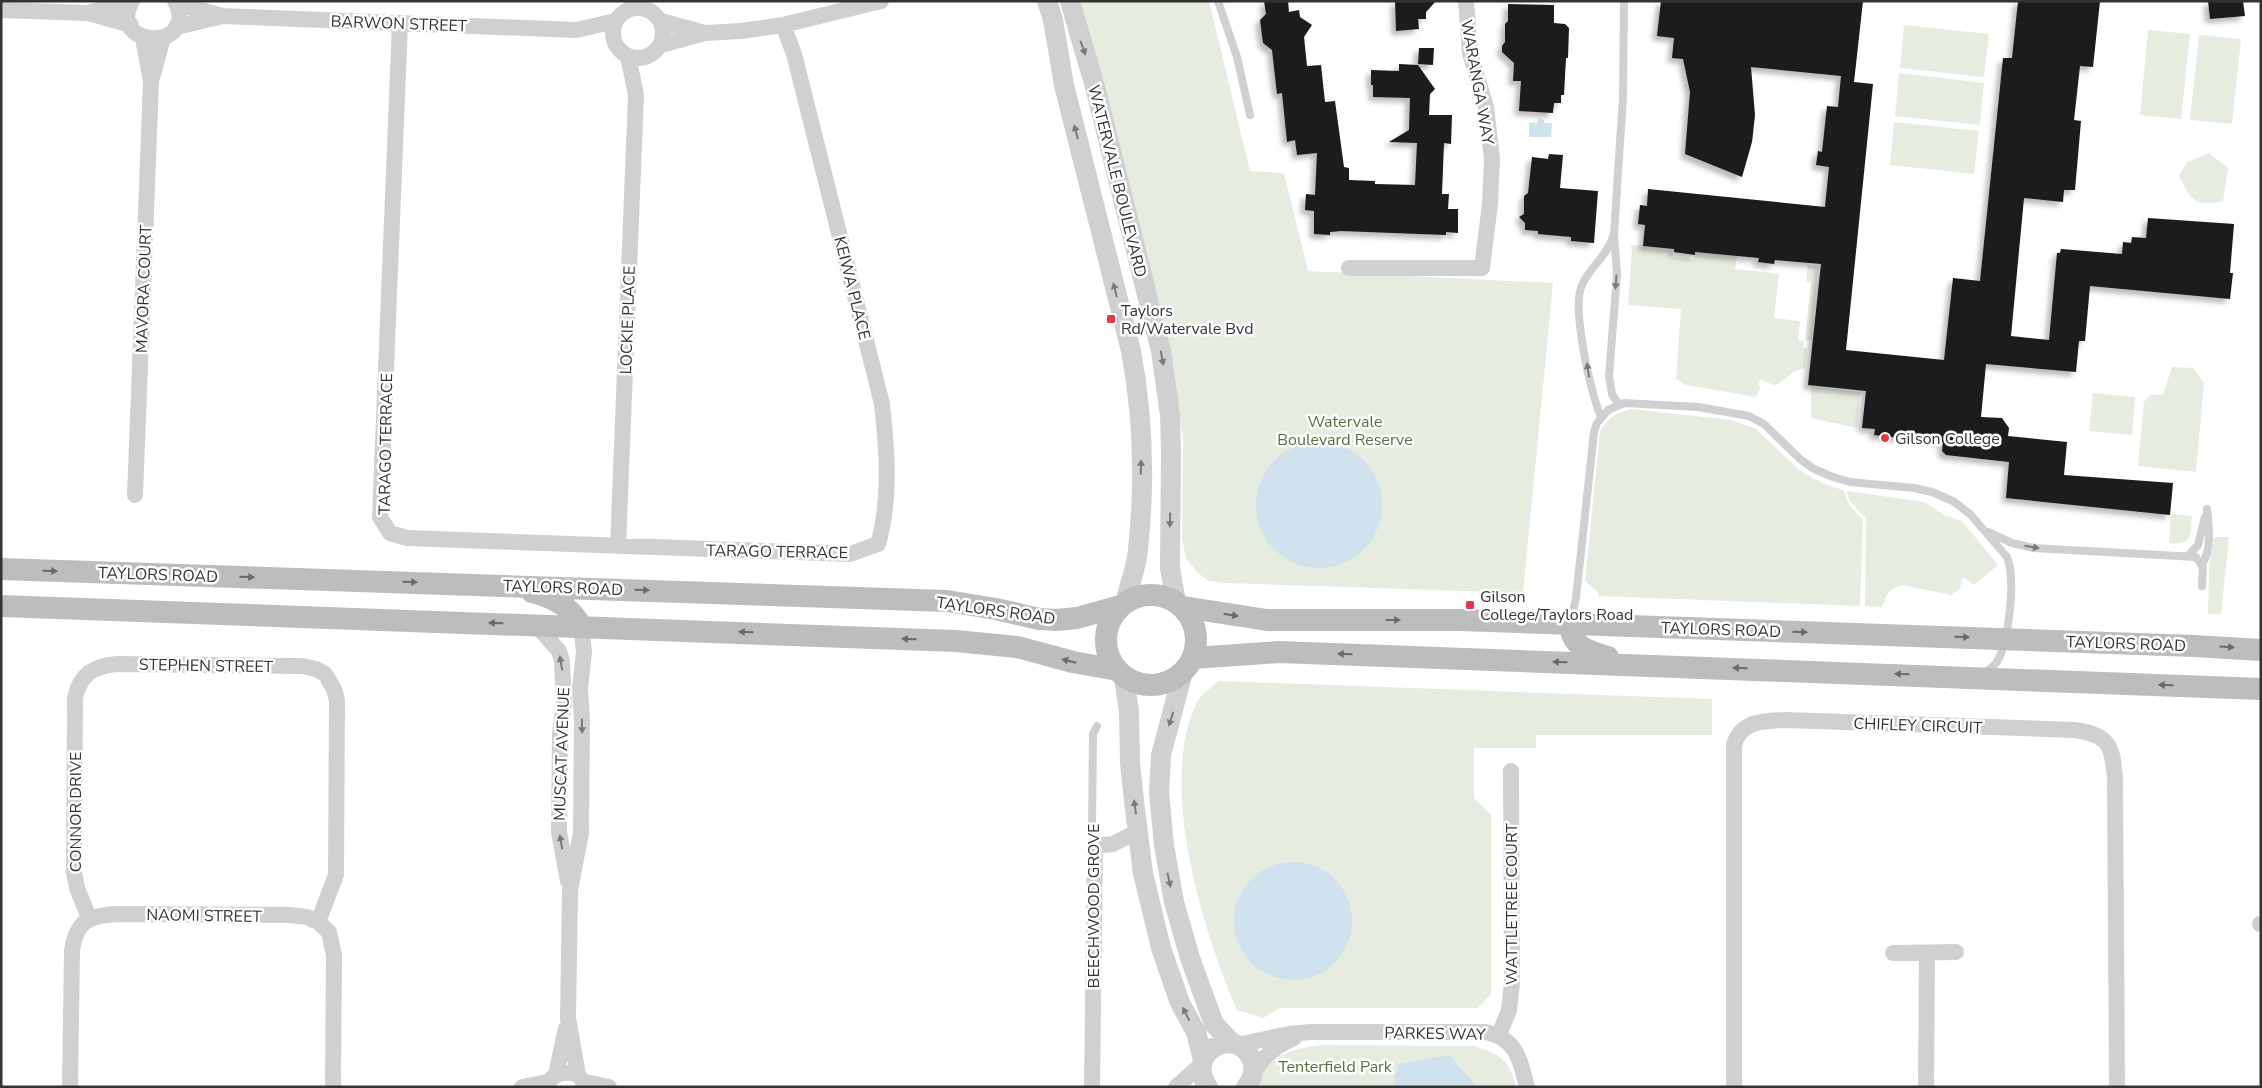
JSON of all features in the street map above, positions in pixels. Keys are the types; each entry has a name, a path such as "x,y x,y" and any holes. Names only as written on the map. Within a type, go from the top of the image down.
{"main road":[{"name":"TAYLORS ROAD","path":"1,569 947,601 996,609 1039,619 1057,620 1077,618 1123,604"},
{"path":"507,585 560,602 568,608 581,626"},
{"path":"1156,595 1179,604 1191,618 1196,631 1196,644 1188,665 1173,680 1161,684 1135,683 1120,673 1109,658 1106,630 1112,617 1123,604 1136,597 1156,595"},
{"name":"TAYLORS ROAD","path":"1179,604 1267,620 1461,620 2261,650"},
{"name":"TAYLORS ROAD","path":"1,606 581,626 991,643 1120,673"},
{"path":"1570,624 1571,634 1576,644 1584,650 1635,665"},
{"path":"1188,665 1279,652 2261,689"}],"street":[{"path":"705,33 653,11 634,7 624,11 613,28 616,43 623,53 635,58 648,56 661,45 705,33 741,31 783,25 881,1"},
{"name":"WATERVALE BOULEVARD","path":"1047,1 1053,20 1064,85 1138,387 1142,458 1138,549 1123,604"},
{"name":"WATERVALE BOULEVARD","path":"1070,1 1095,86 1161,351 1170,415 1172,453 1170,568 1179,604"},
{"name":"WARANGA WAY","path":"1349,268 1482,268 1490,204 1492,159 1486,107 1470,53 1466,1"},
{"path":"132,2 128,11 131,25 142,38 156,40 163,38 176,27 179,11 175,2"},
{"path":"86,13 132,2"},
{"name":"BARWON STREET","path":"175,2 222,16 576,30 616,43"},
{"path":"1,10 86,13 131,25"},
{"name":"BARWON STREET","path":"576,30 624,11"},
{"path":"653,11 664,29 661,45"},
{"name":"BARWON STREET","path":"176,27 222,16"},
{"name":"TARAGO TERRACE","path":"400,23 380,516 390,533 407,538 850,554 868,549"},
{"name":"KEIWA PLACE","path":"783,25 794,54 882,404 886,439 883,526 878,544 868,549"},
{"name":"MAVORA COURT","path":"142,38 151,82"},
{"name":"MAVORA COURT","path":"135,496 151,82 163,38"},
{"name":"LOCKIE PLACE","path":"618,546 636,95 628,56"},
{"name":"LOCKIE PLACE","path":"636,95 648,56"},
{"name":"MUSCAT AVENUE","path":"536,625 559,651 562,661 564,702 560,734 559,832 570,890"},
{"name":"MUSCAT AVENUE","path":"550,1081 568,1018 570,890 581,833 582,720 580,688 584,652 581,626"},
{"name":"STEPHEN STREET","path":"82,679 98,667 117,664 303,666 316,669 330,680 334,689 337,716 336,875 330,895 318,922"},
{"path":"1188,665 1161,755 1159,792 1168,873 1182,932 1206,1005 1214,1024 1235,1044 1244,1048 1252,1061 1251,1082"},
{"path":"1120,673 1128,698 1130,763 1144,872 1161,948 1180,1003 1196,1032 1202,1062 1202,1073 1208,1087"},
{"name":"CONNOR DRIVE","path":"82,679 75,698 74,872 77,888 89,918"},
{"name":"CHIFLEY CIRCUIT","path":"1734,1087 1734,745 1736,737 1746,726 1786,720 2074,730 2096,734 2107,743 2113,756 2115,781 2117,1087"},
{"name":"WATTLETREE COURT","path":"1499,1035 1509,1010 1512,984 1511,771"},
{"path":"1095,846 1113,844 1138,831"},
{"name":"BEECHWOOD GROVE","path":"1092,1087 1095,846"},
{"name":"NAOMI STREET","path":"89,918 101,914 290,915 306,917 318,922"},
{"path":"70,1087 73,938 78,928 89,918"},
{"path":"318,922 329,932 334,955 333,1087"},
{"path":"1893,953 1956,952"},
{"path":"1926,1087 1927,953"},
{"name":"MUSCAT AVENUE","path":"568,1018 584,1081"},
{"name":"PARKES WAY","path":"1235,1044 1310,1032 1486,1032 1499,1035 1507,1041 1518,1056 1527,1087"},
{"name":"PARKES WAY","path":"1251,1082 1257,1066 1276,1047 1310,1032"},
{"path":"1176,1087 1202,1062 1206,1053 1218,1045 1235,1044"},
{"path":"522,1087 550,1081 563,1072 584,1081 609,1087"}],"lane":[{"path":"1218,1 1237,57 1250,115"},
{"path":"1619,405 1612,394 1609,376 1617,274 1614,234 1623,97 1624,1"},
{"path":"1601,417 1594,400 1590,379 1580,321 1579,294 1586,278 1610,245 1614,234"},
{"path":"1570,624 1576,598 1594,432 1601,417 1608,410 1619,405 1636,403 1729,411 1749,416 1764,424 1800,459 1814,469 1848,482 1914,488 1932,492 1953,502 1970,514 2007,557 2010,564 2012,588 2005,639 1999,659 1992,668 1974,677"},
{"path":"2188,556 2198,545 2207,509 2209,534 2207,553 2202,564 2202,586"},
{"path":"1986,532 2012,543 2033,548 2188,556 2196,557 2202,564"},
{"name":"BEECHWOOD GROVE","path":"1095,846 1092,829 1093,734 1097,726"}],"green space":[{"name":"Watervale Boulevard Reserve","path":"1080,1 1209,1 1250,171 1284,173 1308,271 1553,283 1523,593 1226,583 1209,581 1198,573 1186,558 1182,538 1183,436"},
{"path":"1904,25 1989,34 1984,77 1900,68"},
{"path":"2148,30 2190,34 2181,119 2140,115"},
{"path":"2199,35 2241,39 2232,124 2190,120"},
{"path":"1899,73 1984,83 1980,125 1895,116"},
{"path":"1894,122 1979,131 1974,174 1890,165"},
{"path":"2209,153 2228,168 2223,201 2214,203 2195,200 2187,191 2179,176 2187,162"},
{"path":"1630,245 1673,249 1673,257 1694,259 1695,252 1737,256 1735,269 1779,274 1774,318 1800,321 1798,340 1804,341 1803,348 1807,348 1805,368 1794,372 1775,386 1761,379 1758,385 1761,386 1756,397 1686,385 1676,379 1681,309 1628,305 1632,250"},
{"path":"1808,265 1818,266 1812,340 1805,340 1811,282 1806,282"},
{"path":"2172,367 2193,368 2204,383 2196,472 2138,466 2144,402 2150,395 2163,394"},
{"path":"1811,386 1860,392 1857,428 1811,418"},
{"path":"2093,393 2135,397 2132,435 2089,431"},
{"path":"1632,409 1731,420 1756,429 1799,470 1822,483 1843,490 1850,506 1863,520 1860,606 1598,596 1598,592 1585,581 1600,432 1613,416"},
{"path":"1847,491 1924,502 1946,516 1962,521 1998,565 1974,585 1963,577 1960,588 1951,595 1903,585 1889,592 1882,607 1865,606 1866,518 1849,500"},
{"path":"2171,514 2192,516 2189,538 2182,543 2169,543"},
{"path":"2214,537 2229,537 2221,614 2208,614 2209,567"},
{"path":"1219,681 1712,699 1712,735 1536,735 1536,748 1474,748 1474,798 1491,815 1491,994 1478,1008 1280,1008 1263,1018 1237,1010 1224,978 1199,900 1189,857 1183,814 1182,773 1186,735 1197,702 1204,693"},
{"name":"Tenterfield Park","path":"1321,1045 1474,1046 1491,1052 1502,1059 1510,1070 1516,1087 1258,1087 1261,1076 1266,1068 1281,1055 1300,1048"}],"water":[{"path":"1538,119 1544,120 1544,123 1552,123 1551,137 1529,137 1529,122 1537,123"},
{"path":"1319,442 1343,447 1354,452 1364,460 1372,470 1377,481 1382,505 1377,529 1372,540 1364,550 1354,558 1343,563 1319,568 1295,563 1284,558 1274,550 1266,540 1261,529 1256,505 1261,481 1266,470 1274,460 1284,452 1295,447"},
{"path":"1293,862 1316,867 1335,879 1347,898 1352,921 1347,944 1335,963 1316,975 1293,980 1270,975 1251,963 1239,944 1234,921 1239,898 1251,879 1270,867"},
{"path":"1449,1055 1477,1087 1393,1087 1398,1064"}],"building":[{"path":"1264,1 1288,1 1289,12 1299,10 1300,17 1312,25 1304,37 1307,66 1321,65 1325,102 1335,101 1344,167 1349,168 1349,180 1375,181 1375,184 1415,185 1417,143 1389,142 1409,130 1410,98 1373,97 1371,70 1399,71 1399,64 1418,65 1435,89 1430,94 1429,115 1452,115 1451,144 1444,143 1442,194 1449,194 1448,209 1458,209 1458,233 1446,232 1446,235 1341,231 1330,232 1330,235 1314,234 1314,211 1305,210 1306,194 1315,195 1317,153 1297,155 1295,140 1287,142 1282,93 1277,94 1272,50 1263,43 1260,20 1266,14"},
{"path":"1395,1 1436,1 1426,12 1426,19 1418,19 1419,29 1396,31"},
{"path":"1661,1 1863,1 1854,82 1873,84 1846,350 1944,360 1953,278 1980,281 2003,58 2012,58 2018,1 2100,1 2093,67 2080,66 2074,120 2081,121 2075,190 2064,190 2063,202 2024,198 2011,336 2049,340 2057,253 2060,253 2061,249 2122,254 2123,242 2131,243 2132,237 2146,238 2148,218 2234,224 2230,273 2233,273 2230,299 2090,286 2085,341 2079,341 2076,372 1986,364 1981,417 2002,418 2009,428 2008,436 2067,442 2064,475 2173,483 2170,515 2006,498 2009,462 1946,455 1942,451 1943,442 1938,442 1939,435 1901,432 1900,438 1874,435 1875,429 1862,428 1866,391 1808,385 1821,264 1775,260 1774,264 1758,262 1759,258 1695,252 1695,255 1674,252 1674,249 1643,246 1645,225 1638,224 1640,205 1647,206 1648,189 1825,207 1829,167 1816,165 1818,151 1822,152 1827,106 1838,107 1841,76 1751,67 1755,115 1752,142 1742,177 1685,154 1690,92 1683,59 1672,58 1674,38 1657,36"},
{"path":"2208,1 2243,1 2245,16 2210,19"},
{"path":"1508,4 1554,5 1554,23 1565,24 1569,28 1564,95 1561,95 1561,103 1554,103 1553,113 1519,111 1521,81 1513,81 1514,63 1502,52 1502,46 1505,42 1505,24 1508,21"},
{"path":"1419,48 1434,48 1433,65 1418,64"},
{"path":"1549,154 1563,155 1560,188 1598,191 1594,243 1571,241 1571,237 1538,234 1538,231 1525,230 1525,223 1519,217 1524,214 1524,196 1528,193 1532,157 1548,159"}],"place":[{"name":"Taylors Rd/Watervale Bvd","path":"1111,319"},
{"name":"Gilson College","path":"1885,438"},
{"name":"Gilson College/Taylors Road","path":"1470,605"}]}
